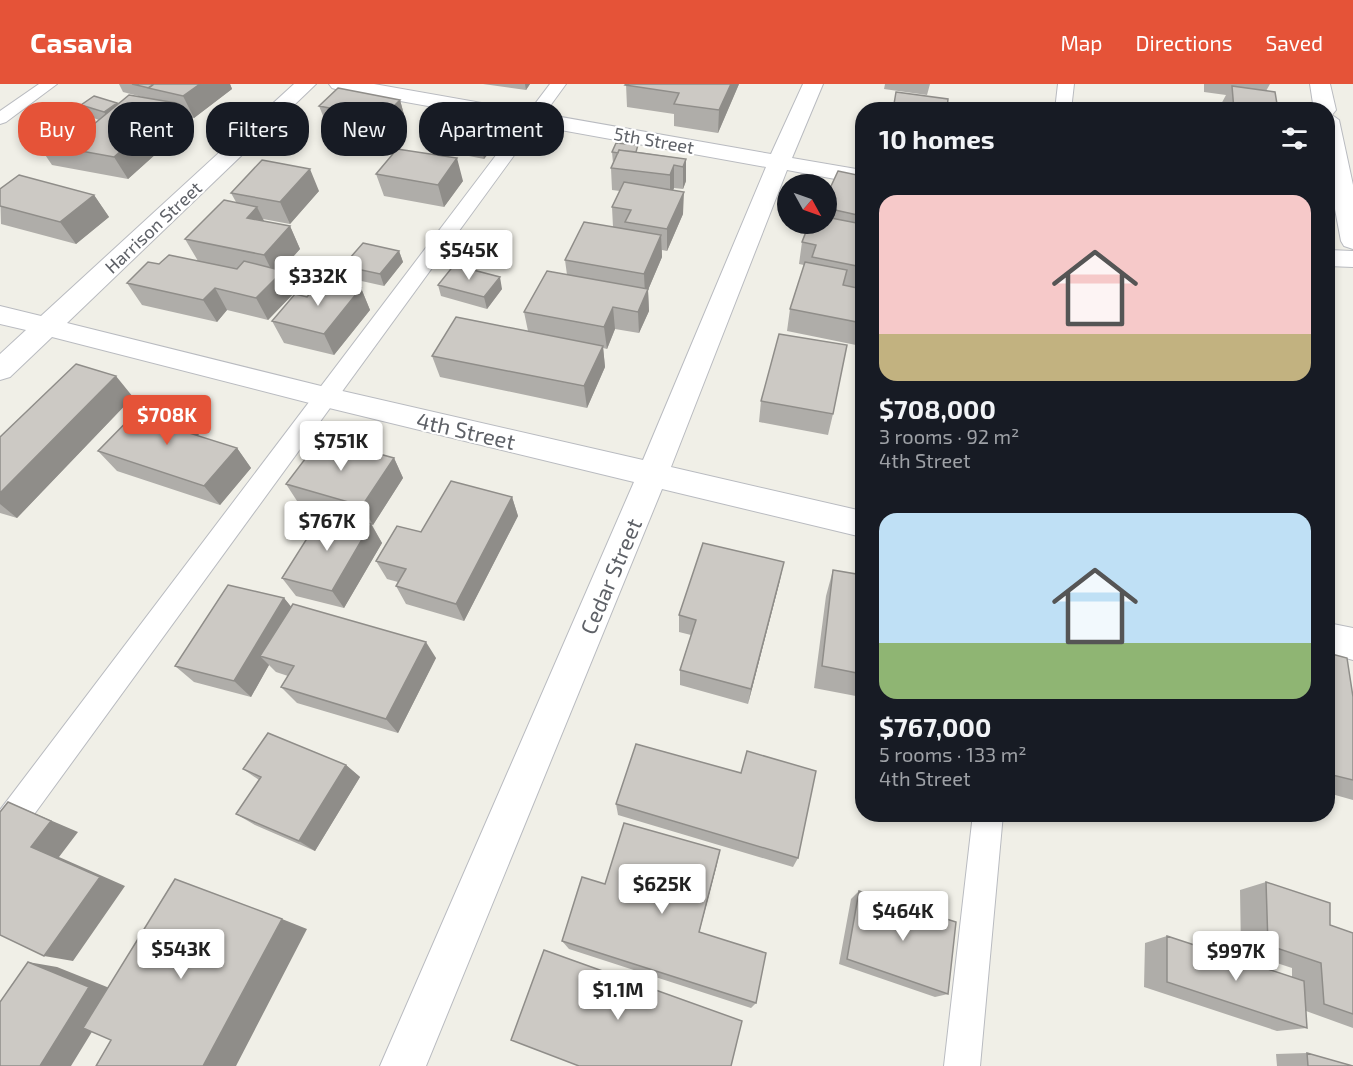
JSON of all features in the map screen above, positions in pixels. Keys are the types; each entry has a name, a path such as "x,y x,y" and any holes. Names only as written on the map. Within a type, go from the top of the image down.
{"street":[{"name":"Harrison Street","path":"0,370 306,84"},
{"name":"5th Street","path":"339,84 441,102"},
{"name":"Cedar Street","path":"403,1066 653,474 779,162 813,84"},
{"path":"1320,84 1323,102"},
{"name":"5th Street","path":"564,124 855,176"},
{"path":"1335,154 1353,241"},
{"path":"1335,259 1353,260"},
{"name":"4th Street","path":"0,315 325,397 855,522"},
{"path":"1335,640 1353,644"}],"lane":[{"path":"0,119 49,84"},
{"path":"544,102 558,84"},
{"path":"1064,102 1066,84"},
{"path":"0,835 504,156"},
{"path":"962,1066 987,822"}],"building":[{"path":"132,84 154,84 149,88"},
{"path":"154,84 200,84 183,96 148,88"},
{"path":"626,84 731,84 719,110 674,104 679,93"},
{"path":"1232,86 1275,92 1277,102 1233,102"},
{"path":"338,88 400,100 398,102 323,102"},
{"path":"896,92 948,99 948,102 894,102"},
{"path":"129,95 170,102 121,102"},
{"path":"94,96 114,102 108,102 108,109 104,112 96,110 96,102 85,102"},
{"path":"108,112 108,156 96,154 96,122"},
{"path":"616,143 638,145 636,152 619,150 618,153 612,152"},
{"path":"407,150 419,152 419,156 457,158 438,185 376,174 391,156 407,156"},
{"path":"619,150 686,159 683,167 674,165 670,175 611,168"},
{"path":"262,160 310,169 280,202 231,193"},
{"path":"838,171 855,175 855,214 837,210"},
{"path":"19,175 94,195 60,222 0,206 0,189"},
{"path":"624,182 684,192 667,229 625,222 631,210 612,207"},
{"path":"224,200 257,207 247,218 290,226 264,255 185,239"},
{"path":"837,219 855,223 855,266 812,257 816,245 802,242 805,234 837,234"},
{"path":"584,222 661,235 644,274 565,260"},
{"path":"363,243 399,251 380,274 343,266"},
{"path":"169,255 237,269 244,261 283,271 256,298 215,288 203,300 127,283 148,262 159,264"},
{"path":"805,262 847,270 843,285 855,288 855,322 790,309"},
{"path":"454,265 500,277 484,297 438,285"},
{"path":"547,271 648,289 638,312 613,307 604,327 524,312"},
{"path":"323,279 361,288 324,334 272,321 295,294 307,297"},
{"path":"456,317 603,346 584,386 432,356"},
{"path":"779,334 847,345 833,414 761,401"},
{"path":"76,364 116,376 0,493 0,437"},
{"path":"147,401 183,413 170,427 237,448 204,486 98,451"},
{"path":"321,438 394,458 362,506 286,484"},
{"path":"451,481 512,497 456,604 396,586 406,569 376,561 397,526 421,532"},
{"path":"323,513 371,524 332,591 282,578"},
{"path":"703,543 784,562 751,689 680,670 696,620 679,615"},
{"path":"833,570 855,574 855,673 822,666"},
{"path":"228,585 284,598 234,681 175,666"},
{"path":"293,604 426,642 386,719 281,687 294,666 260,656"},
{"path":"1335,655 1347,658 1353,697 1353,780 1335,776"},
{"path":"268,733 346,765 299,841 236,814 261,777 243,769"},
{"path":"636,744 741,773 747,751 816,771 798,858 616,804"},
{"path":"8,802 51,821 31,847 100,877 44,956 0,935 0,812"},
{"path":"624,823 720,850 699,932 766,953 756,1003 562,941 582,877 605,884"},
{"path":"175,879 282,919 203,1066 96,1066 111,1040 83,1028"},
{"path":"1266,882 1330,903 1330,925 1353,933 1353,1014 1324,1004 1321,963 1268,945"},
{"path":"859,891 956,922 948,994 847,959"},
{"path":"1167,936 1304,981 1307,1028 1167,982"},
{"path":"544,950 742,1021 731,1066 579,1066 511,1040"},
{"path":"28,962 89,987 40,1066 0,1066 0,1002"},
{"path":"1307,1053 1353,1066 1308,1066"}]}
